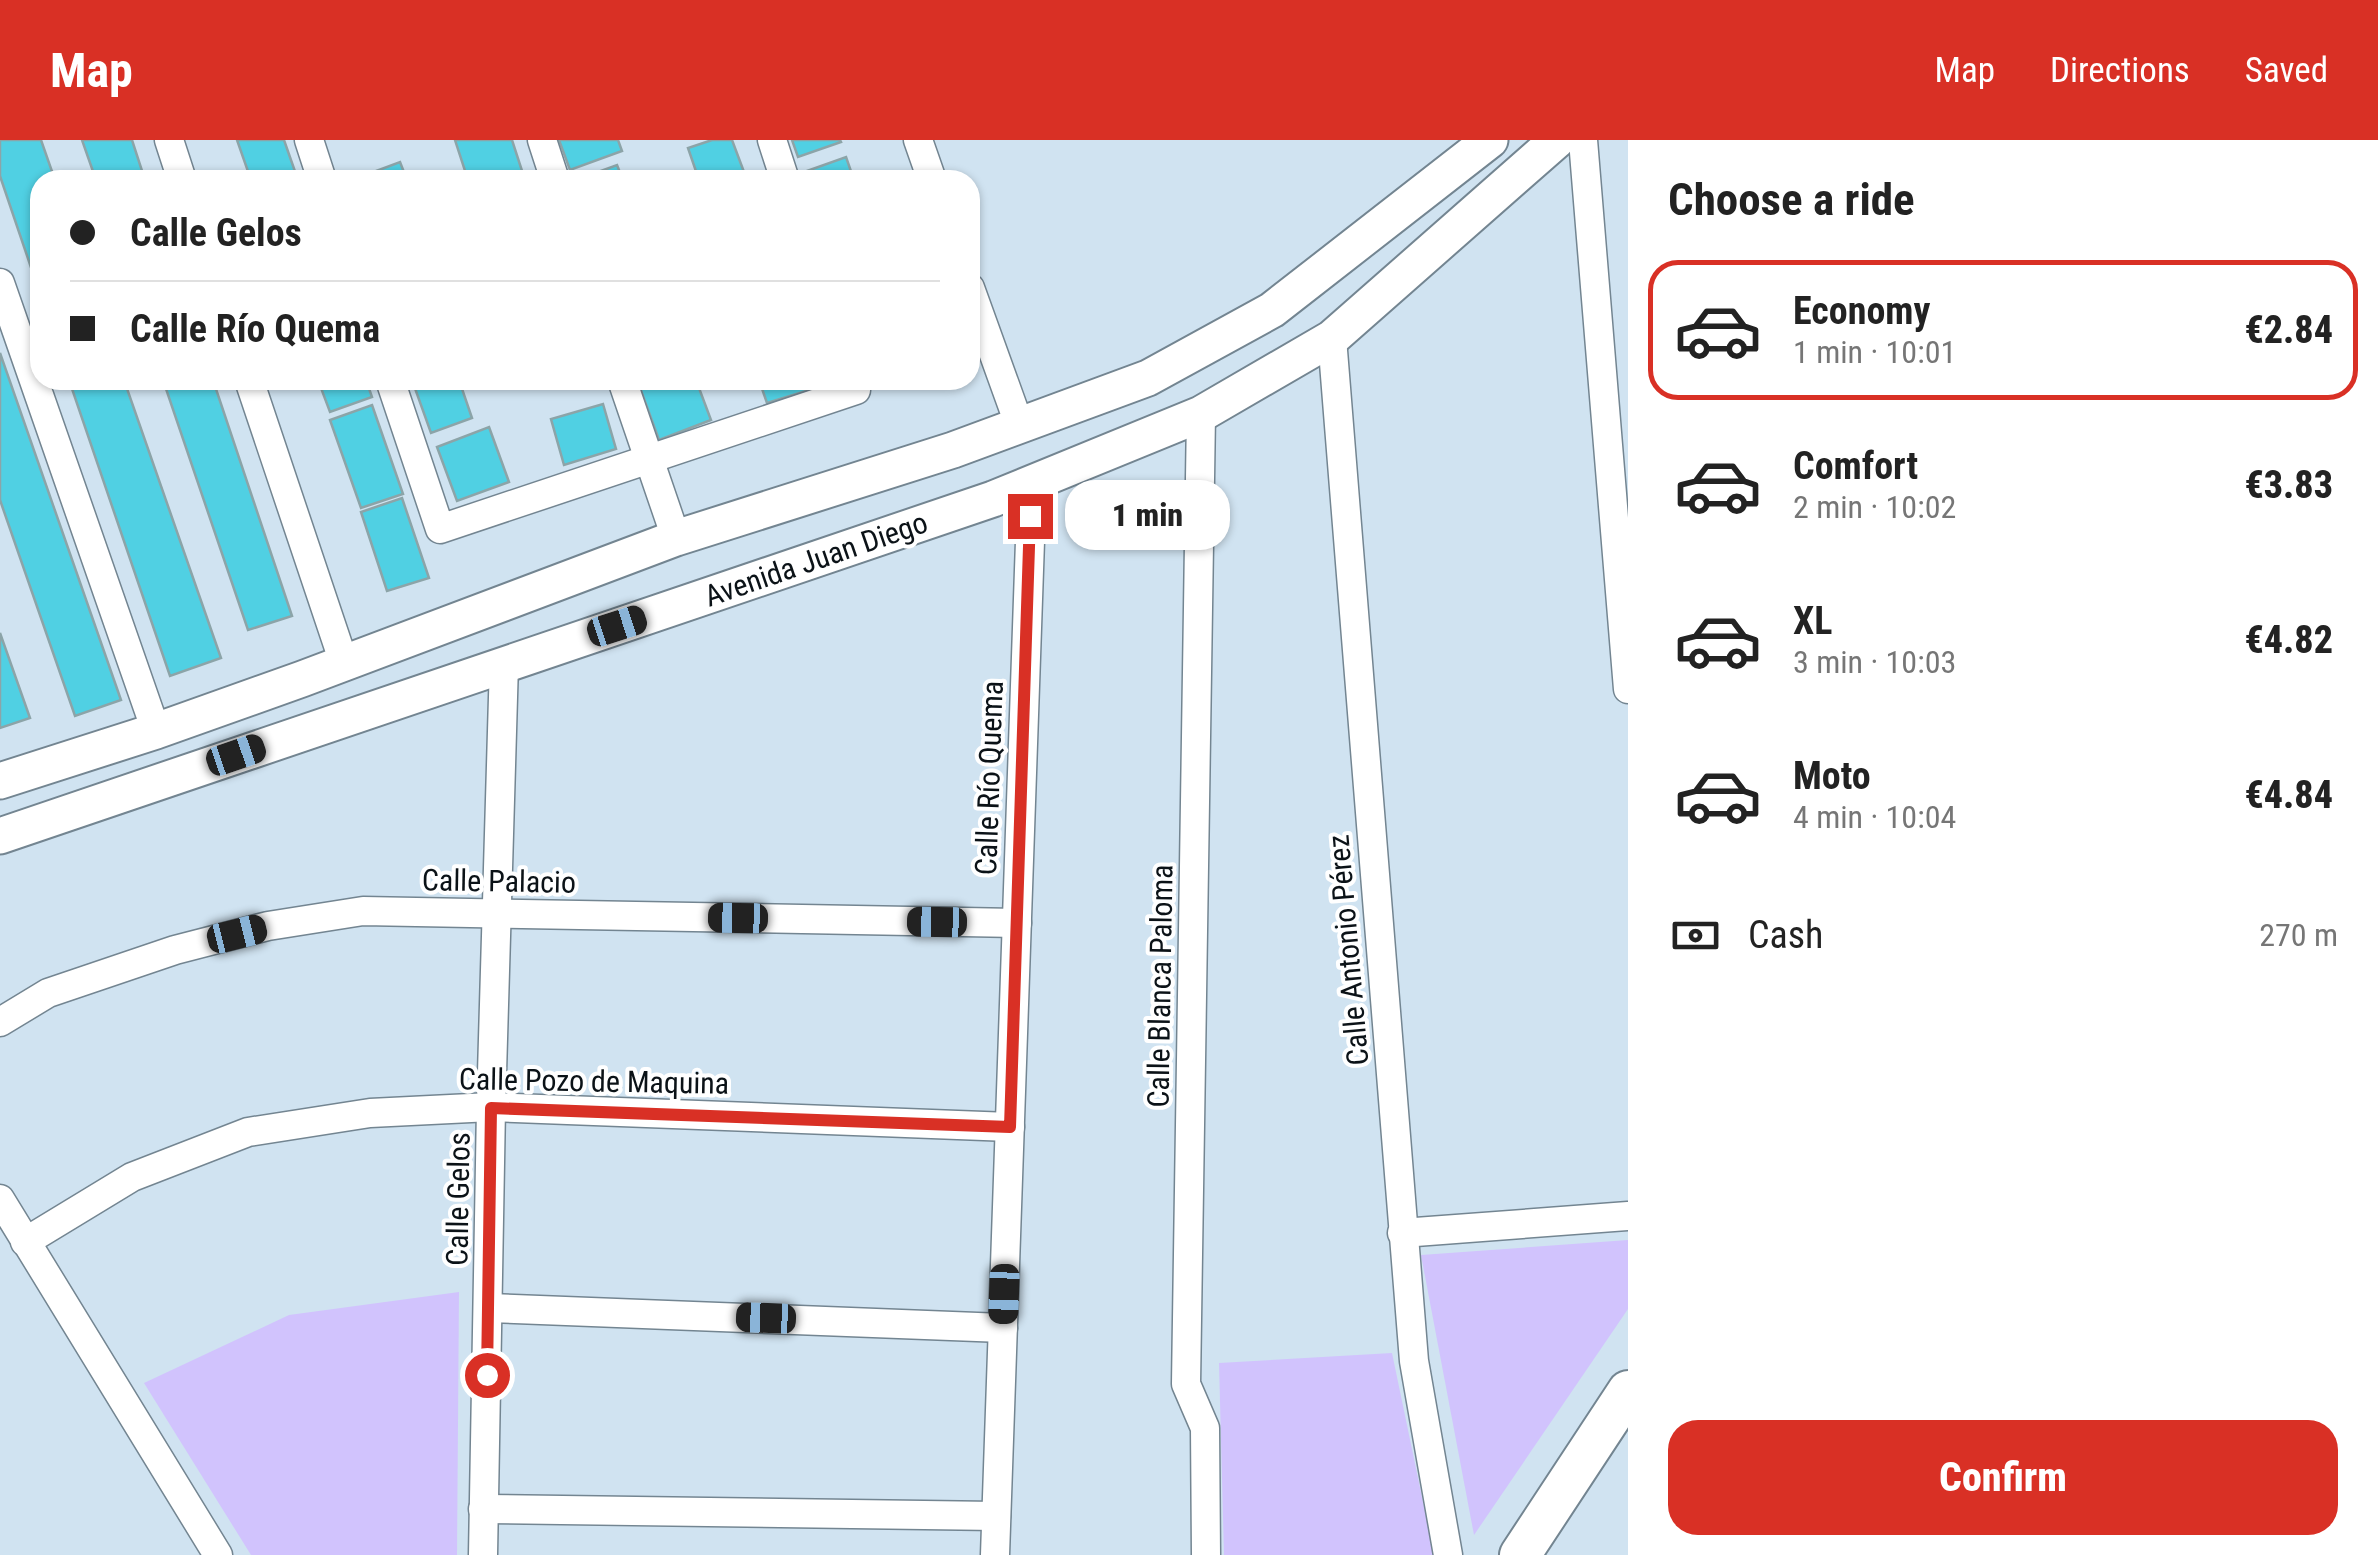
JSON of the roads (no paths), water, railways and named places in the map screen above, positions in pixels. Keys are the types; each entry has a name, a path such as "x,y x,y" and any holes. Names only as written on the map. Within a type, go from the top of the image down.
{"main road":[{"path":"1520,1555 1628,1392"}],"street":[{"path":"169,140 179,170"},
{"path":"309,140 319,170"},
{"path":"542,140 552,170"},
{"path":"772,140 782,170"},
{"path":"918,140 928,170"},
{"name":"Avenida Juan Diego","path":"0,782 344,664 676,538 953,450 1148,378 1272,310 1490,140"},
{"name":"Avenida Juan Diego","path":"0,836 993,499 1201,414 1332,338 1557,140"},
{"path":"1583,140 1628,690"},
{"path":"0,283 30,369"},
{"path":"980,316 1019,424"},
{"name":"Calle Antonio Pérez","path":"1332,338 1414,1361 1448,1555"},
{"path":"37,390 156,731"},
{"path":"252,390 344,664"},
{"path":"393,390 440,530 840,390"},
{"path":"625,390 676,538"},
{"name":"Calle Blanca Paloma","path":"1201,414 1186,1384 1205,1428 1206,1555"},
{"name":"Calle Río Quema","path":"995,1555 1032,483"},
{"name":"Calle Gelos","path":"483,1555 504,664"},
{"name":"Calle Palacio","path":"0,1022 48,993 175,950 268,926 363,911 1017,924"},
{"name":"Calle Pozo de Maquina","path":"24,1242 132,1177 248,1132 370,1113 491,1108 1010,1127"},
{"path":"0,1199 121,1394 211,1553"},
{"path":"1402,1233 1628,1216"},
{"path":"489,1308 1003,1328"},
{"path":"483,1510 996,1516"}]}
